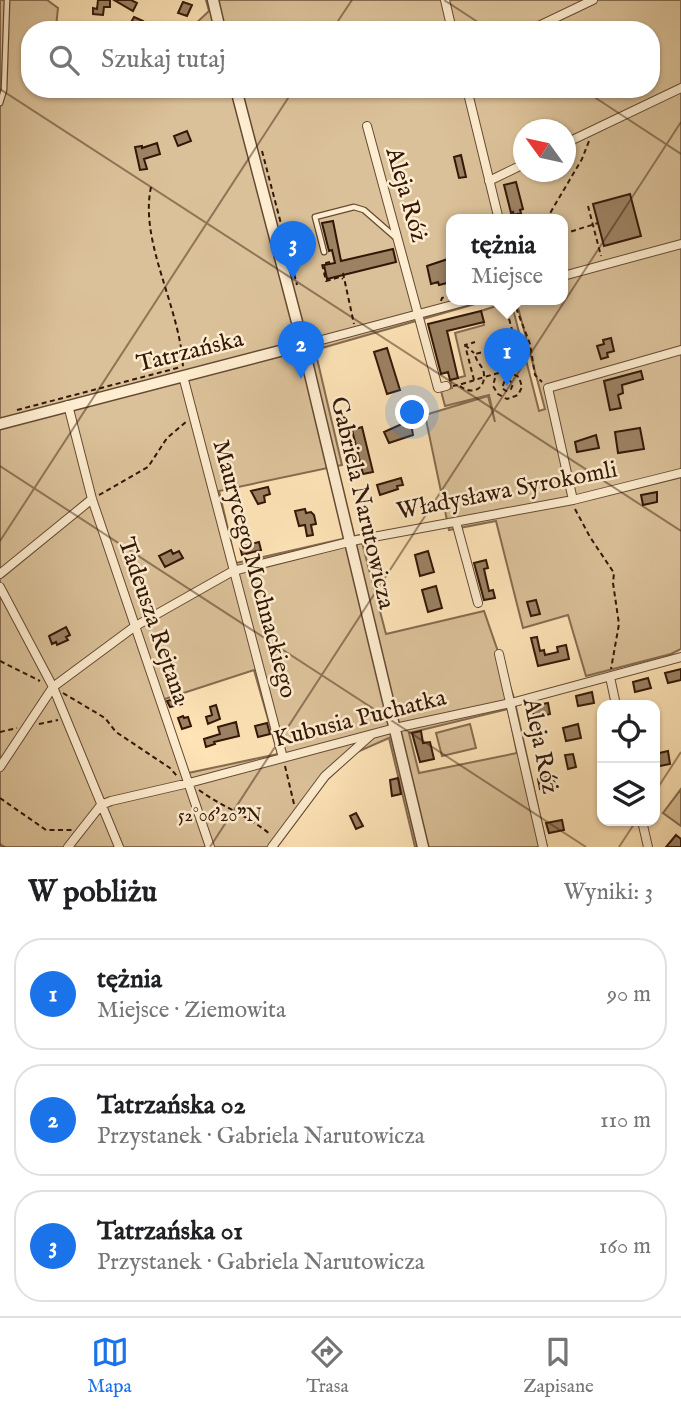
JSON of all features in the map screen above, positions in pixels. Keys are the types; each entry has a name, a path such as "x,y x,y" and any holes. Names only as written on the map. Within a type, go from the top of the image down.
{"street":[{"path":"213,0 218,21"},
{"path":"445,0 450,21"},
{"path":"549,21 593,0"},
{"path":"660,98 681,88"},
{"name":"Gabriela Narutowicza","path":"238,98 303,345 423,847"},
{"path":"469,98 497,214"},
{"path":"576,138 660,98"},
{"name":"Aleja Róż","path":"367,126 438,388 449,386"},
{"path":"489,181 513,169"},
{"path":"568,275 681,244"},
{"name":"Tatrzańska","path":"0,424 451,305"},
{"path":"573,500 548,388 681,349"},
{"name":"Maurycego Mochnackiego","path":"183,376 284,758"},
{"name":"Tadeusza Rejtana","path":"68,405 92,499 210,847"},
{"name":"Władysława Syrokomli","path":"0,767 53,687 134,627 233,571 350,541 573,500 681,474"},
{"path":"0,574 92,499"},
{"path":"456,522 478,603"},
{"path":"0,587 53,687 119,847"},
{"name":"Aleja Róż","path":"499,654 543,847"},
{"name":"Kubusia Puchatka","path":"101,805 373,733 511,703 681,657"},
{"path":"610,677 615,700"},
{"path":"276,845 326,776 373,733"},
{"path":"68,847 101,805"},
{"path":"643,826 648,847"}],"lane":[{"path":"0,103 4,90 7,0"},
{"path":"324,252 315,217 354,207 364,210 399,240"}],"path":[{"path":"550,214 582,159 593,129"},
{"path":"151,187 147,203 153,245 180,333 183,376"},
{"path":"588,206 604,265"},
{"path":"568,232 598,223"},
{"path":"330,262 323,264 327,281 340,277 344,279"},
{"path":"342,274 356,330"},
{"path":"505,305 518,352 517,362 510,372"},
{"path":"515,305 530,345 535,374 548,388"},
{"path":"465,345 475,342"},
{"path":"460,385 470,391 476,391 484,378 484,370 475,359 475,354 465,345"},
{"path":"465,345 474,381"},
{"path":"475,354 483,352"},
{"path":"502,372 505,380 502,388 509,390"},
{"path":"449,386 510,372 519,377 522,387 518,395 507,399 498,394 493,386 496,376"},
{"path":"505,380 513,384 509,390"},
{"path":"509,390 512,397"},
{"path":"92,499 148,467 167,438 194,416"},
{"path":"573,500 576,512 590,537 614,573 619,624 610,677"},
{"path":"0,662 53,687 105,718 116,732 170,768 177,776 214,801 254,821 276,845"},
{"path":"284,758 296,814"},
{"path":"0,798 46,830 80,830"}],"shaded area":[{"path":"0,0 47,0 58,8 57,21 21,21 21,98 660,98 660,21 198,21 209,11 206,0 681,0 681,649 586,676 568,615 523,628 496,521 449,530 425,415 488,396 495,422 489,395 445,406 441,391 452,388 450,380 465,376 455,333 484,325 481,311 499,305 512,305 539,411 545,409 517,305 568,305 568,214 446,214 446,305 472,305 315,350 342,465 219,491 236,563 360,535 386,634 484,611 514,698 547,847 415,847 389,738 357,752 328,779 277,847 0,847","holes":["254,670 278,754 188,773 162,700","508,709 517,753 419,773 409,733"]},
{"path":"470,724 476,748 442,756 436,733"},
{"path":"681,789 681,826 663,813"}],"building":[{"path":"98,0 110,0 110,7 104,7 103,15 93,14"},
{"path":"114,0 131,0 137,3 133,11"},
{"path":"183,2 192,5 187,16 178,13"},
{"path":"187,131 191,141 178,146 174,136"},
{"path":"157,143 160,154 144,159 147,169 140,170 135,147 142,148"},
{"path":"461,155 466,177 459,178 454,157"},
{"path":"516,182 523,209 520,210 521,213 511,213 504,185"},
{"path":"630,194 641,236 604,246 593,204"},
{"path":"333,221 341,261 393,249 396,262 327,279 324,265 335,263 322,223"},
{"path":"446,260 446,283 431,284 427,266"},
{"path":"481,311 484,322 447,331 458,378 450,380 448,372 441,374 428,324"},
{"path":"611,338 614,351 601,359 597,346 604,344 603,340"},
{"path":"387,348 400,390 387,394 374,352"},
{"path":"641,371 643,379 622,385 623,393 618,395 621,408 610,410 604,381"},
{"path":"404,423 411,423 413,435 389,443 384,432"},
{"path":"362,427 373,472 363,474 352,430"},
{"path":"640,428 644,449 618,453 615,432"},
{"path":"596,435 599,448 577,452 575,442"},
{"path":"401,478 403,485 380,495 377,485"},
{"path":"268,487 270,494 264,496 265,502 258,504 251,491"},
{"path":"657,492 657,502 643,505 641,495"},
{"path":"305,509 306,513 311,512 314,515 316,524 311,525 313,535 307,536 305,525 299,526 295,511"},
{"path":"259,542 261,550 242,555 240,547"},
{"path":"171,550 173,554 179,551 183,558 165,567 159,556"},
{"path":"428,551 434,572 420,576 415,555"},
{"path":"486,560 488,568 484,569 489,591 493,590 495,598 484,600 474,563"},
{"path":"436,586 442,608 428,612 422,590"},
{"path":"536,600 540,614 531,616 527,602"},
{"path":"66,627 70,635 66,637 68,640 57,645 56,642 52,644 49,636"},
{"path":"537,637 540,651 544,650 545,655 558,652 557,647 566,645 569,659 538,666 531,638"},
{"path":"681,669 681,680 668,683 665,673"},
{"path":"648,678 651,688 635,692 633,682"},
{"path":"592,692 594,703 578,706 576,696"},
{"path":"180,697 182,704 170,707 167,701"},
{"path":"548,703 550,714 534,718 532,706"},
{"path":"216,705 220,719 208,724 206,717 212,715 210,707"},
{"path":"188,717 191,726 182,729 178,718"},
{"path":"236,722 239,736 214,742 215,744 206,747 204,739 220,734 218,727"},
{"path":"267,723 270,734 258,737 255,726"},
{"path":"578,724 581,738 566,741 563,728"},
{"path":"421,731 423,743 430,742 434,759 420,762 412,733"},
{"path":"668,751 670,764 660,766 660,753"},
{"path":"573,754 576,767 568,769 565,755"},
{"path":"553,776 555,786 540,789 538,779"},
{"path":"398,778 401,794 392,796 390,780"},
{"path":"356,813 363,826 356,829 350,816"},
{"path":"562,820 564,830 549,833 546,823"},
{"path":"676,835 681,839 681,847 666,847"}],"place":[{"name":"Tatrzańska 01","path":"293,279"},
{"name":"Tatrzańska 02","path":"301,379"},
{"name":"tężnia","path":"507,386"}]}
